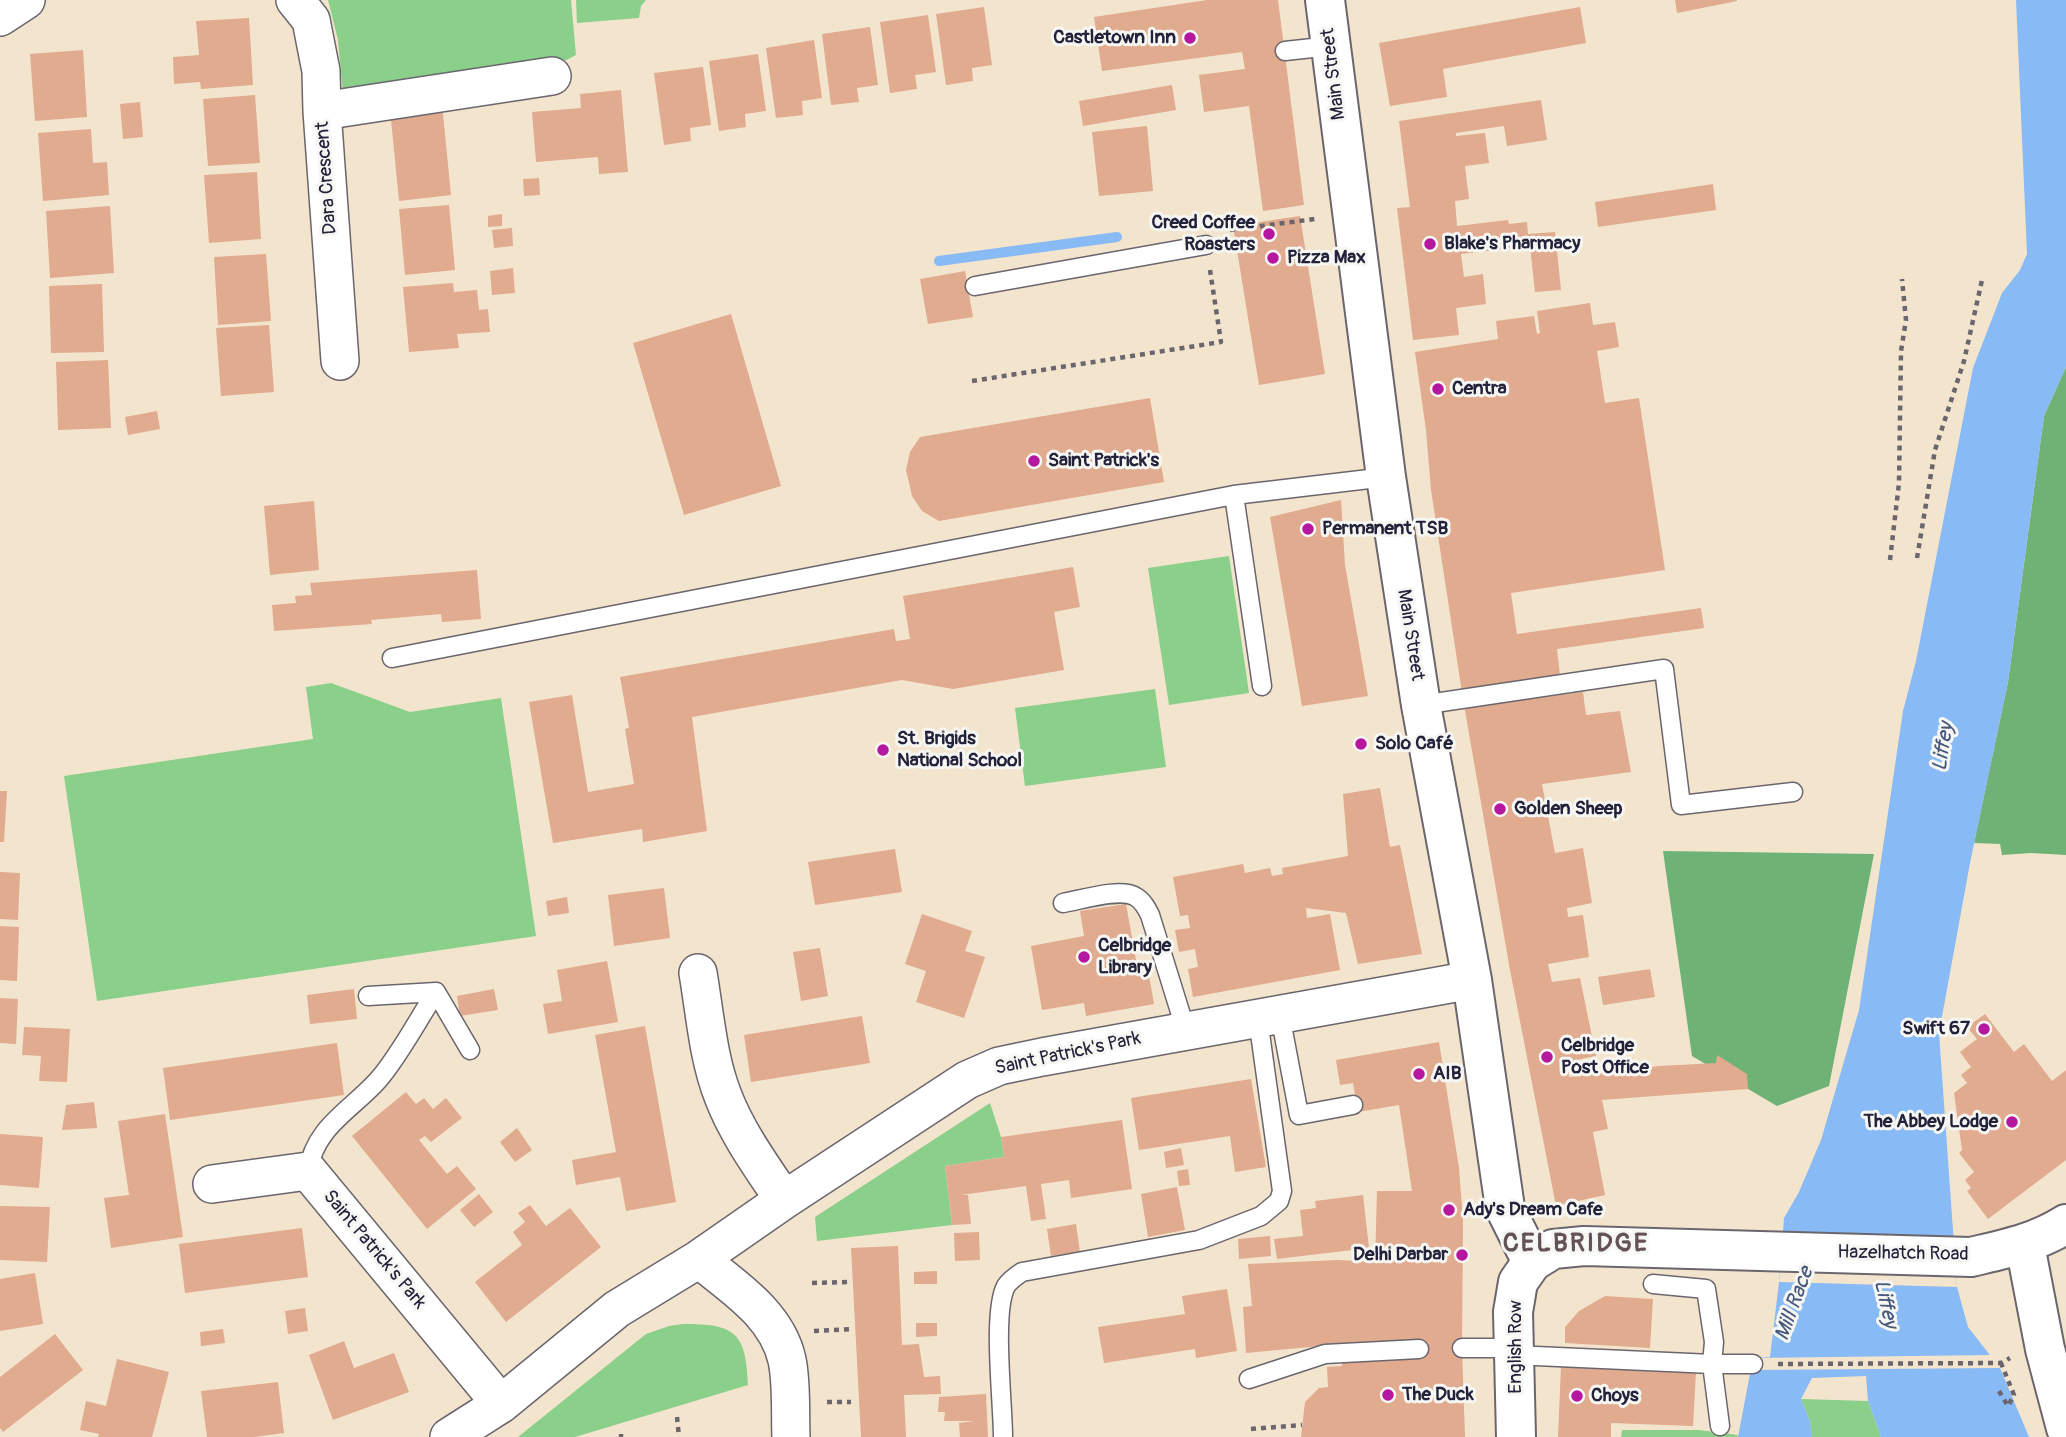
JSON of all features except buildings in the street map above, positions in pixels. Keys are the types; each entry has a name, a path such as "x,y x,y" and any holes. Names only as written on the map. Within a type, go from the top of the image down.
{"main road":[{"name":"Main Street","path":"1325,0 1385,477 1421,705 1472,980 1505,1209 1532,1262"},
{"path":"2025,1245 2046,1237 2066,1224"},
{"name":"Hazelhatch Road","path":"1532,1262 1553,1249 1584,1246 1971,1256 2025,1245"},
{"path":"2025,1245 2066,1251"},
{"path":"2025,1245 2045,1349 2066,1428"},
{"name":"English Row","path":"1516,1437 1513,1312 1518,1282 1532,1262"}],"street":[{"path":"0,17 26,0"},
{"name":"Dara Crescent","path":"295,0 311,20 321,71 340,361"},
{"path":"322,111 552,76"},
{"path":"698,973 723,1096 735,1122 784,1200"},
{"name":"Saint Patrick's Park","path":"449,1437 501,1404 617,1309 699,1259 784,1200 984,1072 1042,1057 1472,980"},
{"name":"Saint Patrick's Park","path":"212,1184 308,1171 501,1404"},
{"path":"699,1259 764,1314 776,1333 787,1360 791,1437"}],"lane":[{"path":"1285,51 1331,46"},
{"path":"975,286 1206,244"},
{"path":"392,658 1234,495 1385,477"},
{"path":"1234,495 1262,686"},
{"path":"1421,705 1664,668 1681,805 1793,792"},
{"path":"1063,903 1125,893 1136,897 1143,904 1150,915 1186,1031"},
{"path":"368,996 436,992"},
{"path":"436,992 471,1050"},
{"path":"308,1171 310,1158 322,1133 380,1078 436,992"},
{"path":"1269,1017 1299,1115 1353,1105"},
{"path":"1003,1437 999,1317 1003,1293 1008,1283 1022,1272 1199,1240 1261,1216 1279,1201 1282,1191 1269,1017"},
{"path":"1653,1284 1706,1289 1714,1342 1712,1364 1720,1426"},
{"path":"1462,1348 1712,1364 1753,1364"},
{"path":"1249,1379 1325,1354 1419,1349"}],"path":[{"path":"972,381 1221,342 1205,234 1350,214"},
{"path":"1890,561 1899,483 1900,351 1906,320 1902,279"},
{"path":"1917,558 1935,450 1964,361 1982,280"},
{"path":"812,1283 848,1282"},
{"path":"813,1331 852,1329"},
{"path":"1753,1364 2001,1363 2014,1395 2008,1406 1999,1391"},
{"path":"816,1403 851,1402"},
{"path":"677,1417 678,1437"},
{"path":"1251,1429 1302,1425"}],"green space":[{"path":"328,0 571,0 576,55 551,68 343,93 338,40"},
{"path":"576,0 646,0 641,6 639,18 577,23"},
{"path":"2066,367 2066,855 2002,855 2000,844 1974,843 2008,682 2044,416"},
{"path":"1229,556 1249,693 1169,705 1148,568"},
{"path":"331,683 410,712 501,698 536,936 97,1001 64,776 313,739 306,687"},
{"path":"1155,689 1166,767 1025,786 1015,708"},
{"path":"1663,851 1874,854 1829,1086 1777,1106 1692,1056"},
{"path":"990,1103 1001,1137 1004,1157 945,1166 952,1225 817,1241 815,1217"},
{"path":"683,1324 715,1326 734,1335 744,1353 748,1385 575,1437 518,1437 646,1334"},
{"path":"1801,1399 1868,1401 1881,1437 1812,1437 1810,1421"},
{"path":"1622,1430 1699,1430 1738,1435 1621,1437"}],"water":[{"path":"2016,0 2066,0 2066,367 2044,416 2008,682 1970,863 1939,1033 1957,1287 1968,1327 2000,1368 2029,1437 1881,1437 1868,1401 1866,1376 1812,1378 1801,1399 1810,1421 1812,1437 1738,1437 1753,1358 1770,1357 1784,1218 1799,1192 1821,1140 1859,1010 1903,711 1916,661 1973,368 2002,293 2020,270 2027,254"}],"pier":[{"path":"1954,1243 1957,1287 1779,1282 1782,1252"},
{"path":"1992,1355 2000,1368 1753,1370 1753,1358"}],"waterway":[{"path":"939,261 1117,237"}],"place":[{"name":"Castletown Inn","path":"1190,38"},
{"name":"Creed Coffee Roasters","path":"1269,234"},
{"name":"Blake's Pharmacy","path":"1430,244"},
{"name":"Pizza Max","path":"1273,258"},
{"name":"Centra","path":"1438,389"},
{"name":"Saint Patrick's","path":"1034,461"},
{"name":"Permanent TSB","path":"1308,529"},
{"name":"Solo Café","path":"1361,744"},
{"name":"St. Brigids National School","path":"883,750"},
{"name":"Golden Sheep","path":"1500,809"},
{"name":"Celbridge Library","path":"1084,957"},
{"name":"Swift 67","path":"1984,1029"},
{"name":"Celbridge Post Office","path":"1547,1057"},
{"name":"AIB","path":"1419,1074"},
{"name":"The Abbey Lodge","path":"2012,1122"},
{"name":"Ady's Dream Cafe","path":"1449,1210"},
{"name":"Delhi Darbar","path":"1462,1255"},
{"name":"The Duck","path":"1388,1395"},
{"name":"Choys","path":"1577,1396"}],"district":[{"name":"CELBRIDGE","path":"1576,1244"}],"water label":[{"name":"Liffey","path":"1944,747"},
{"name":"Mill Race","path":"1795,1304"},
{"name":"Liffey","path":"1885,1304"}]}
